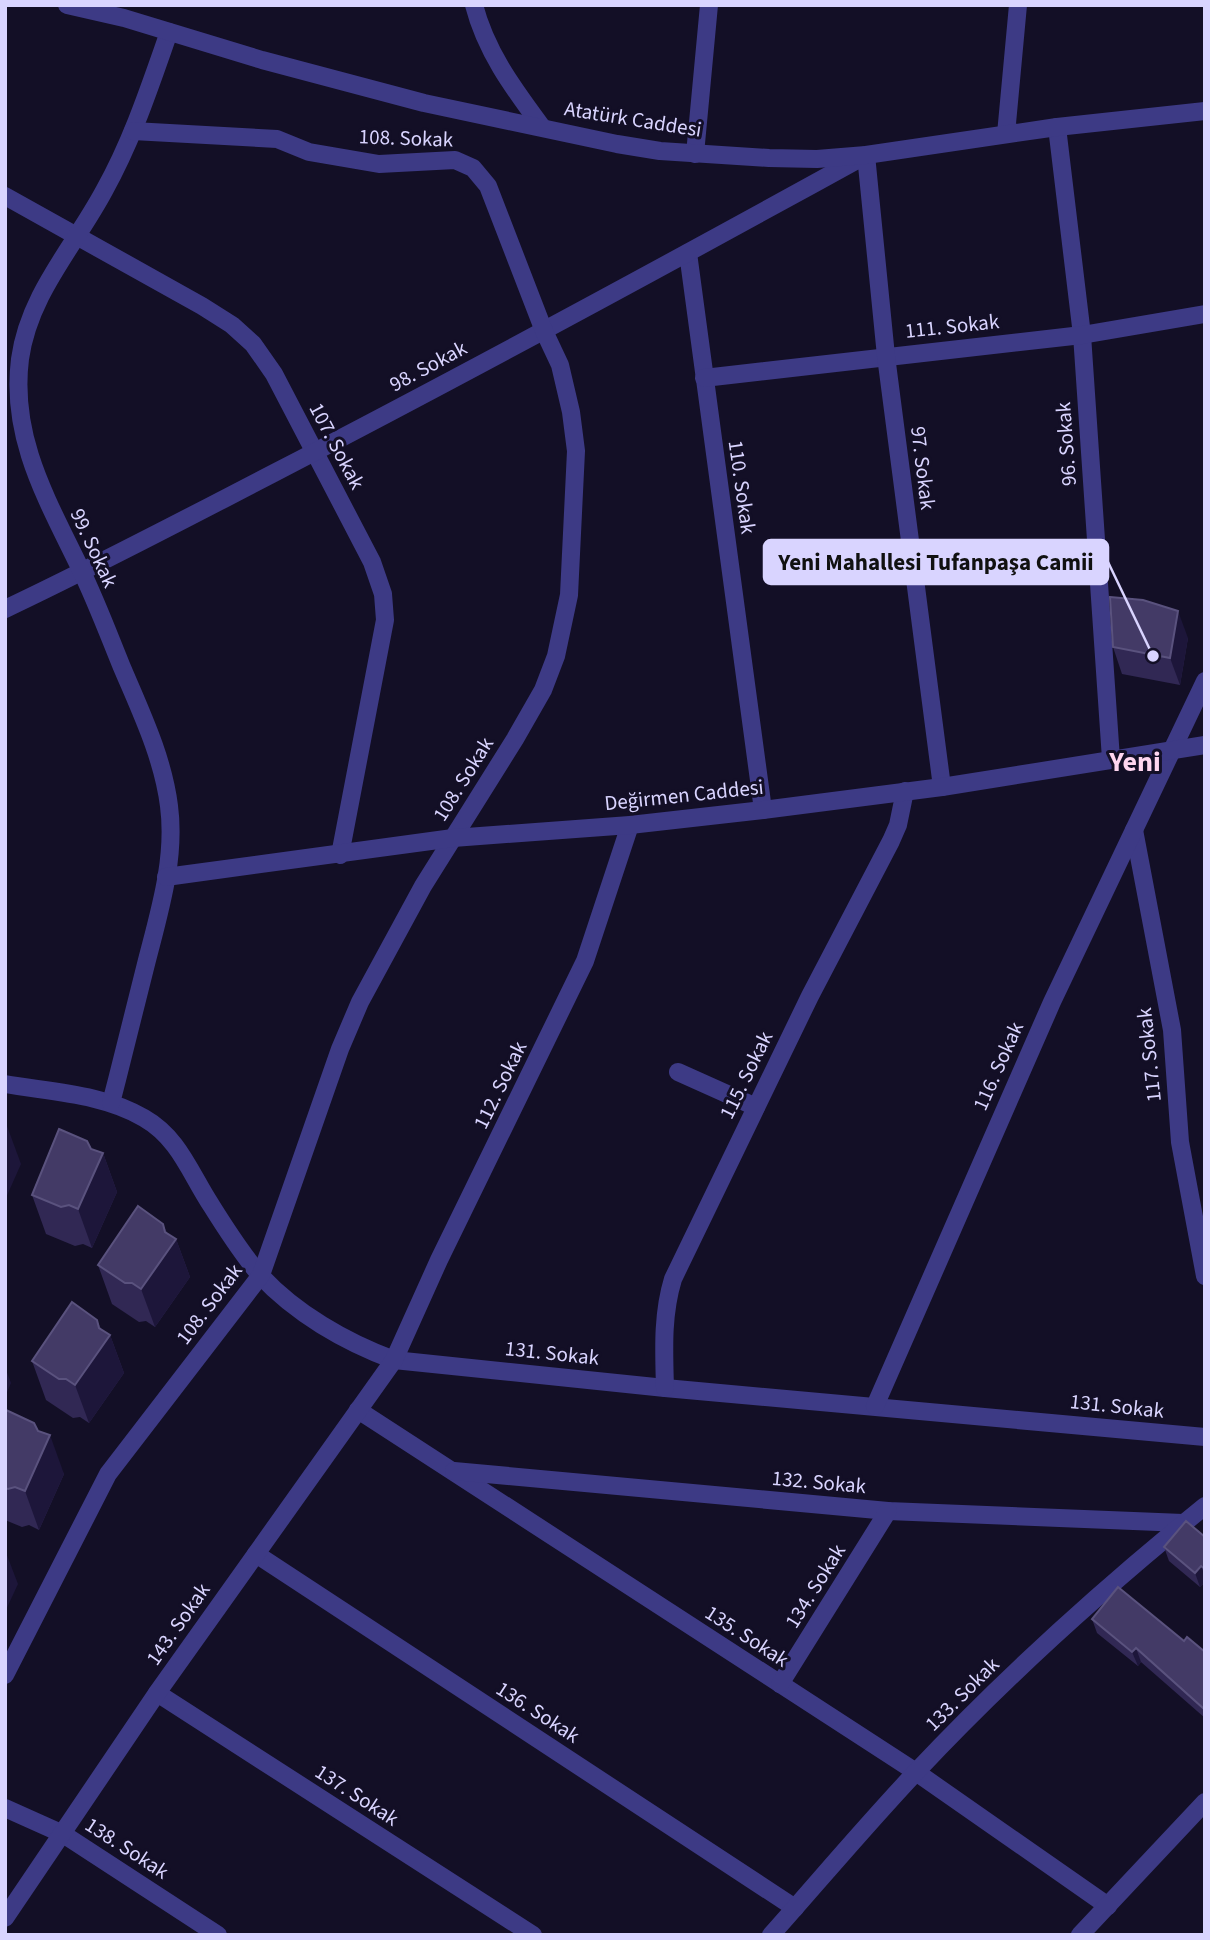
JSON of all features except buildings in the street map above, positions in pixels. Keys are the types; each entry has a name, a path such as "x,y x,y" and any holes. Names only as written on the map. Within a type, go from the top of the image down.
{"street":[{"name":"Atatürk Caddesi","path":"67,5 124,18 262,60 424,103 617,144 695,154 817,159 866,155 1057,127 1205,111"},
{"path":"474,5 481,30 492,53 511,85 542,127"},
{"path":"695,154 709,5"},
{"path":"1006,134 1018,5"},
{"name":"99. Sokak","path":"111,1103 158,920 170,856 169,805 161,767 135,699 82,572 30,462 19,399 20,360 26,328 35,303 104,192 133,131 169,32"},
{"name":"96. Sokak","path":"1057,127 1082,335 1111,759"},
{"name":"108. Sokak","path":"5,1675 108,1474 261,1275 340,1049 360,1002 393,939 543,690 556,656 569,595 576,451 571,412 560,365 544,331 488,186 473,168 455,160 379,164 309,152 276,139 133,131"},
{"name":"98. Sokak","path":"5,609 82,572 544,331 866,155"},
{"name":"97. Sokak","path":"866,155 886,356 942,787"},
{"name":"107. Sokak","path":"5,197 202,306 232,325 246,338 274,374 372,562 383,594 385,620 340,855"},
{"name":"110. Sokak","path":"688,253 764,810"},
{"name":"111. Sokak","path":"704,378 1082,335 1205,314"},
{"name":"116. Sokak","path":"876,1406 1015,1082 1205,681"},
{"name":"Değirmen Caddesi","path":"166,877 453,838 630,825 764,810 942,787 1205,745"},
{"name":"115. Sokak","path":"665,1388 664,1327 667,1298 673,1279 810,996 891,841 898,825 905,791"},
{"name":"112. Sokak","path":"394,1360 439,1260 585,961 630,825"},
{"name":"117. Sokak","path":"1134,830 1172,1030 1180,1142 1200,1221 1205,1276"},
{"path":"678,1072 756,1107"},
{"name":"131. Sokak","path":"5,1084 111,1103 145,1118 172,1140 209,1203 261,1275 303,1311 337,1334 367,1350 394,1360 665,1388 1205,1437"},
{"name":"143. Sokak","path":"5,1918 157,1693 394,1360"},
{"name":"135. Sokak","path":"358,1410 916,1772 1108,1906"},
{"name":"132. Sokak","path":"450,1471 888,1511 1184,1523"},
{"name":"133. Sokak","path":"771,1935 916,1772 1050,1640 1205,1506"},
{"name":"134. Sokak","path":"780,1684 888,1511"},
{"name":"136. Sokak","path":"256,1554 795,1908"},
{"name":"137. Sokak","path":"157,1693 533,1935"},
{"path":"1080,1935 1205,1802"},
{"name":"138. Sokak","path":"5,1808 63,1834 218,1935"}],"place":[{"name":"Yeni Mahallesi Tufanpaşa Camii","path":"1153,656"}],"district":[{"name":"Yeni","path":"1135,761"}]}
